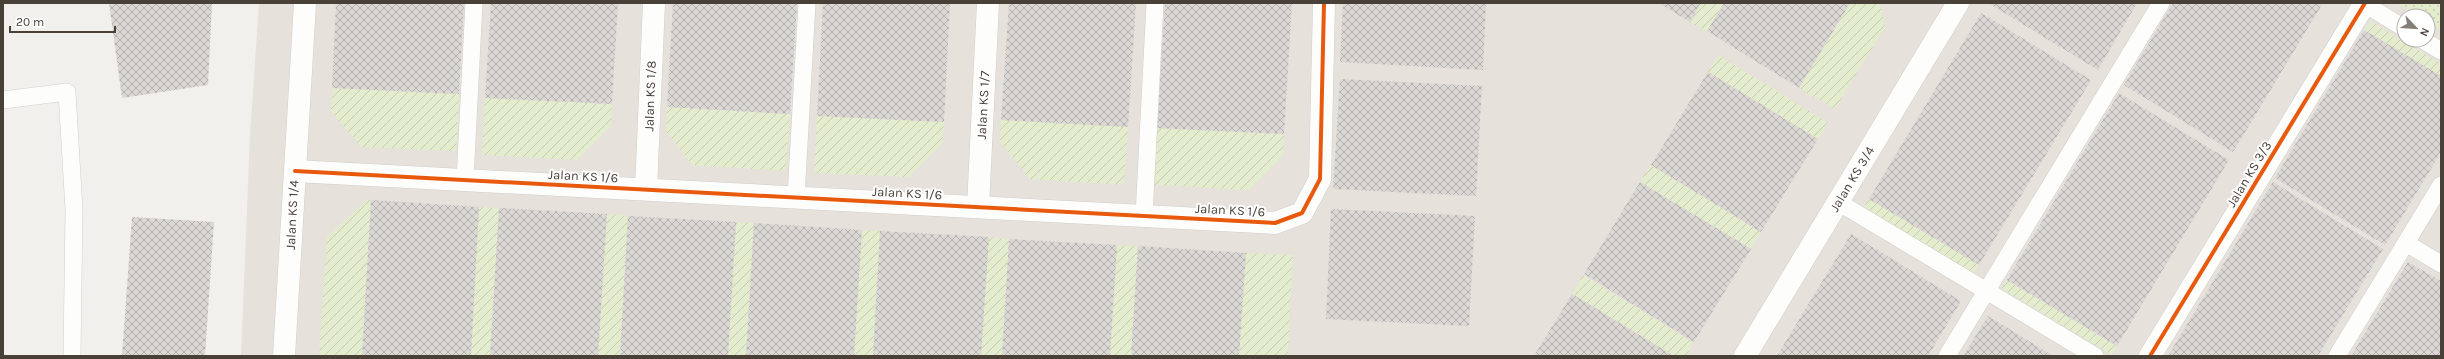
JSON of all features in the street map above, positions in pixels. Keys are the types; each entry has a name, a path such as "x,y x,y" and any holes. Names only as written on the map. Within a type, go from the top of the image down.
{"street":[{"name":"Jalan KS 1/4","path":"284,356 304,3"},
{"name":"Jalan KS 1/8","path":"646,189 654,3"},
{"name":"Jalan KS 1/7","path":"978,207 988,3"},
{"name":"Jalan KS 1/6","path":"295,170 1275,222 1302,213 1320,179 1324,3"},
{"name":"Jalan KS 3/4","path":"1745,356 1958,3"},
{"name":"Jalan KS 3/3","path":"2150,356 2364,3"}],"lane":[{"path":"465,180 474,3"},
{"path":"796,197 807,3"},
{"path":"1144,216 1155,3"},
{"path":"1947,356 2161,3"},
{"path":"2364,3 2396,23"},
{"path":"3,100 66,92 74,210 72,356"},
{"path":"2338,356 2441,185"},
{"path":"1838,202 2096,356"},
{"path":"2406,243 2441,264"}],"shaded area":[{"path":"259,3 2441,3 2441,356 241,356 250,136"}],"green space":[{"path":"1701,3 1724,3 1707,31 1690,22"},
{"path":"1850,3 1880,3 1885,27 1835,109 1799,88"},
{"path":"2397,3 2441,3 2441,30 2436,27 2436,8 2405,8"},
{"path":"2370,21 2396,37 2396,48 2415,48 2441,64 2441,76 2364,30"},
{"path":"1718,55 1828,123 1818,139 1708,72"},
{"path":"332,88 459,94 456,151 361,147 331,111"},
{"path":"485,98 612,104 611,126 577,160 482,155"},
{"path":"667,107 790,114 786,171 692,165 666,131"},
{"path":"817,116 944,122 942,144 909,177 814,173"},
{"path":"1001,120 1128,127 1124,185 1030,179 1000,142"},
{"path":"1157,128 1284,134 1283,156 1249,190 1155,185"},
{"path":"1651,165 1761,232 1751,249 1640,182"},
{"path":"1869,199 1979,265 1974,274 1864,207"},
{"path":"367,200 371,200 362,356 319,356 327,237"},
{"path":"479,207 499,208 490,356 471,356"},
{"path":"607,214 628,216 620,356 598,356"},
{"path":"736,222 754,223 746,356 728,356"},
{"path":"862,230 880,231 873,356 854,356"},
{"path":"989,237 1009,239 1002,356 981,356"},
{"path":"1117,245 1138,246 1131,356 1110,356"},
{"path":"1246,253 1293,255 1288,356 1239,356"},
{"path":"1583,275 1694,343 1686,356 1674,356 1572,294"},
{"path":"2007,280 2117,346 2112,355 2001,288"}],"building":[{"path":"109,3 212,3 208,85 122,98"},
{"path":"336,3 464,3 459,94 332,88"},
{"path":"491,3 618,3 612,104 485,98"},
{"path":"673,3 797,3 790,114 667,107"},
{"path":"823,3 950,3 944,122 817,116"},
{"path":"1009,3 1136,3 1128,127 1001,120"},
{"path":"1165,3 1292,3 1284,134 1157,128"},
{"path":"1343,3 1486,3 1483,70 1340,62"},
{"path":"1659,3 1701,3 1690,22"},
{"path":"1724,3 1850,3 1799,88 1707,31"},
{"path":"1988,3 2137,3 2098,70"},
{"path":"2173,3 2323,3 2233,152 2124,85"},
{"path":"1981,13 2091,80 1979,265 1869,199"},
{"path":"2364,30 2441,76 2441,152 2385,245 2275,178"},
{"path":"1708,72 1818,139 1761,232 1651,165"},
{"path":"1340,79 1482,86 1476,196 1333,189"},
{"path":"2119,93 2229,160 2117,346 2007,280"},
{"path":"1640,182 1751,249 1694,342 1584,274"},
{"path":"2273,182 2383,249 2318,356 2168,356"},
{"path":"371,200 479,207 471,356 362,356"},
{"path":"499,208 607,214 598,356 490,356"},
{"path":"1331,209 1475,216 1469,326 1326,319"},
{"path":"628,216 736,222 728,356 620,356"},
{"path":"132,217 214,222 205,356 122,356"},
{"path":"754,223 862,230 854,356 746,356"},
{"path":"880,231 989,237 981,356 873,356"},
{"path":"1851,234 1961,301 1928,356 1777,356"},
{"path":"1009,239 1117,245 1110,356 1002,356"},
{"path":"1138,246 1246,253 1239,356 1131,356"},
{"path":"2408,262 2441,281 2441,356 2351,356"},
{"path":"1572,294 1674,356 1534,356"},
{"path":"1988,316 2053,356 1963,356"}],"cycle path":[{"path":"295,171 1275,223 1302,213 1320,179 1324,3"},
{"path":"2150,356 2365,3"}]}
